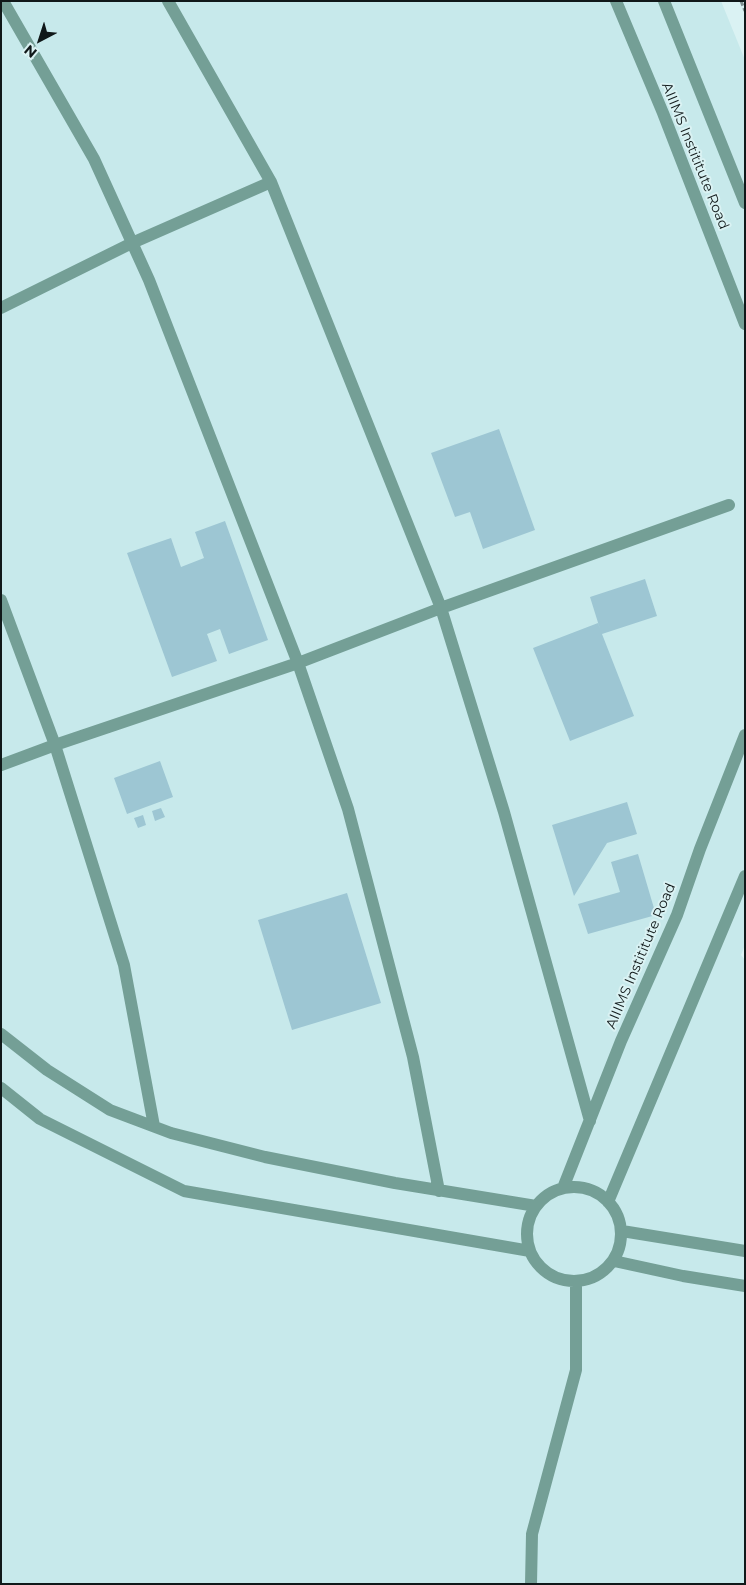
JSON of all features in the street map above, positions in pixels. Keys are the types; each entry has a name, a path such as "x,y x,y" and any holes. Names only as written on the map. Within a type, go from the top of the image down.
{"street":[{"path":"3,1 94,159 149,280 298,663 348,810 413,1057 438,1190"},
{"path":"168,1 271,182 441,608 504,812 590,1121"},
{"name":"AIIIMS Instititute Road","path":"616,1 663,113 745,324"},
{"name":"AIIIMS Instititute Road","path":"664,1 745,203"},
{"path":"1,308 132,243 271,182"},
{"path":"1,765 298,663 441,608 729,505"},
{"path":"1,600 55,745 124,964 154,1126"},
{"name":"AIIIMS Instititute Road","path":"563,1188 621,1042 677,914 700,849 745,736"},
{"path":"608,1202 745,876"},
{"path":"1,1034 47,1070 110,1110 171,1132 265,1157 395,1184 536,1206"},
{"path":"1,1088 40,1119 184,1190 530,1251"},
{"path":"579,1187 595,1192 608,1202 618,1215 622,1231 620,1247 614,1261 604,1272 591,1279 576,1282 562,1280 548,1274 537,1264 530,1251 527,1236 529,1220 536,1206 548,1194 563,1188 579,1187"},
{"path":"622,1231 745,1251"},
{"path":"614,1261 683,1276 745,1286"},
{"path":"531,1584 532,1534 576,1370 576,1282"}],"path":[{"path":"741,1 745,11"}],"shaded area":[{"path":"1,1 721,1 745,60 745,945 741,955 745,960 745,1584 1,1584"}],"building":[{"path":"499,429 535,530 483,549 470,512 455,517 431,453"},
{"path":"225,521 268,640 229,654 220,629 207,634 217,661 172,677 127,553 171,538 181,567 204,558 195,532"},
{"path":"645,579 657,616 602,634 634,716 570,741 533,648 598,623 600,629 590,597"},
{"path":"160,761 173,797 127,814 114,778"},
{"path":"627,802 637,834 607,843 574,896 552,825"},
{"path":"161,808 165,817 155,821 152,811"},
{"path":"143,815 146,825 138,828 134,818"},
{"path":"638,854 656,915 588,934 578,904 620,892 611,862"},
{"path":"347,893 381,1003 292,1030 258,920"}]}
